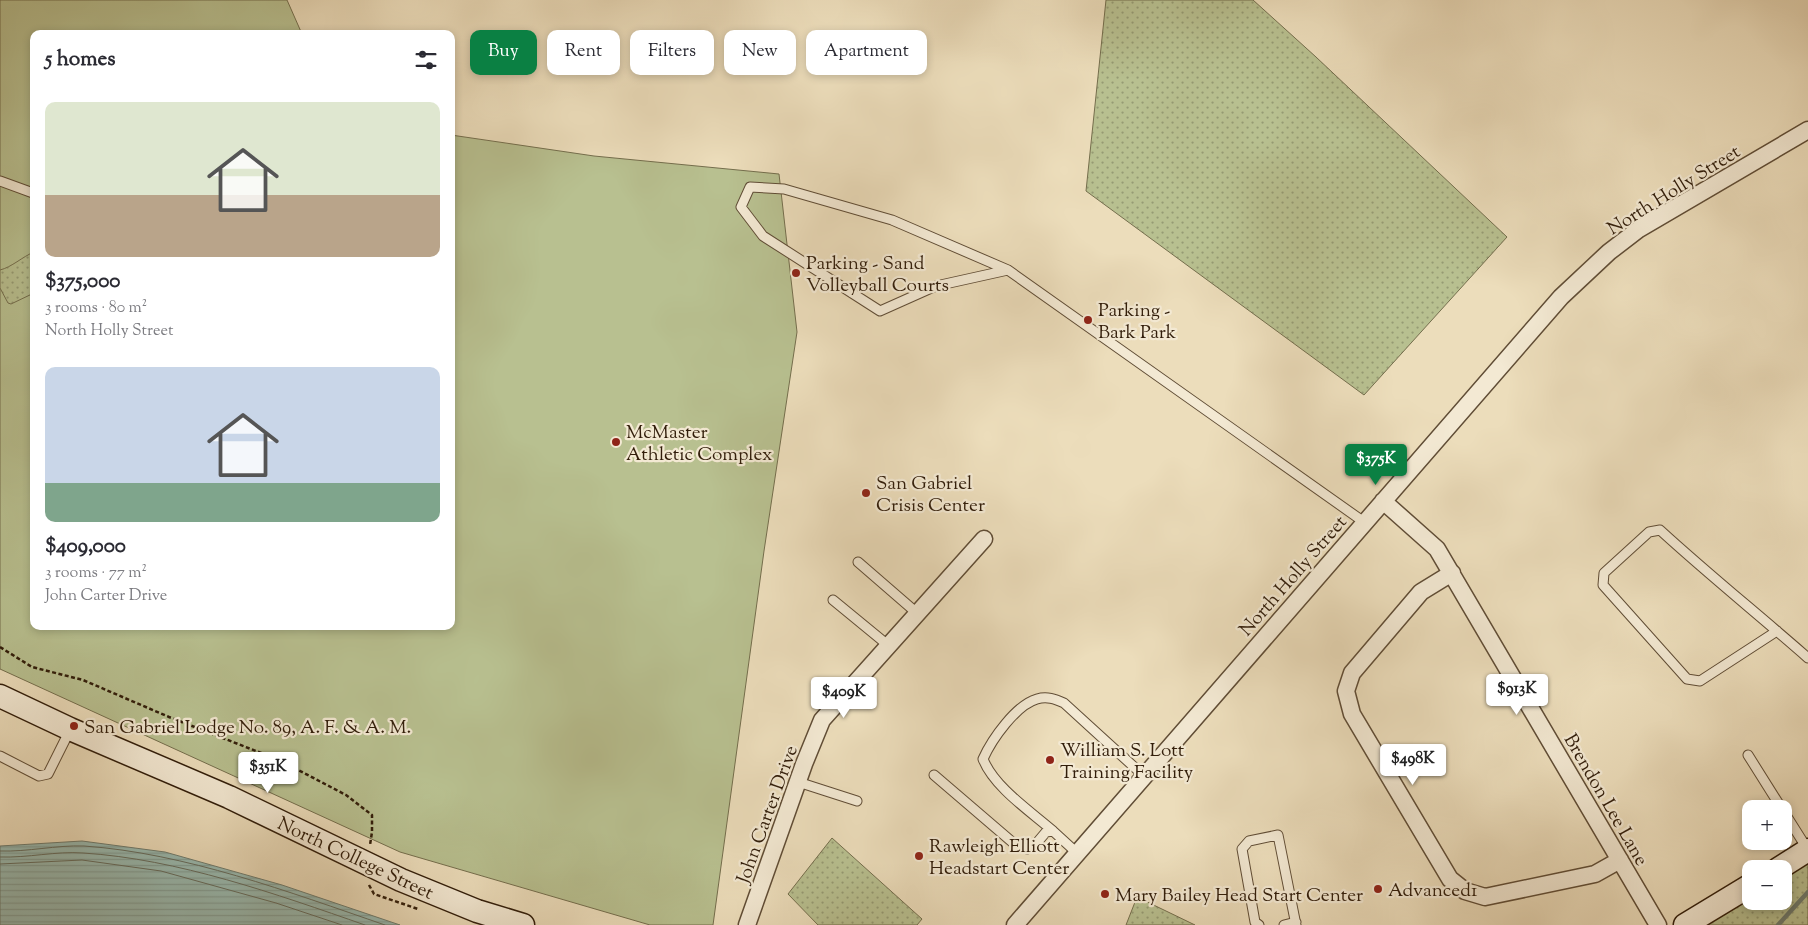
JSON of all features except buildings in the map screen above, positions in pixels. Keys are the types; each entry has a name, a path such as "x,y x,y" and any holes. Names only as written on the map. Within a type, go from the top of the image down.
{"street":[{"name":"North Holly Street","path":"1015,925 1561,298 1609,252 1639,229 1808,130"},
{"name":"Brendon Lee Lane","path":"1383,501 1437,550 1452,573 1658,925"},
{"name":"John Carter Drive","path":"747,925 822,720 984,539"},
{"path":"1452,573 1421,592 1352,673 1346,691 1352,714 1450,879 1465,891 1485,897 1595,874 1620,860"},
{"name":"North College Street","path":"1,699 70,730 229,796 444,899 523,925"},
{"path":"1792,860 1808,850"},
{"path":"1685,925 1742,890"}],"lane":[{"path":"0,181 30,192"},
{"path":"1008,270 936,286 880,311 764,236 741,207 750,187 784,189 892,220 1008,270 1364,522"},
{"path":"1777,631 1700,681 1687,679 1603,584 1604,573 1649,532 1660,530 1697,565 1777,631 1808,658"},
{"path":"858,562 918,614"},
{"path":"833,600 889,646"},
{"path":"1077,853 988,772 984,759 1003,727 1023,706 1037,699 1051,698 1064,703 1144,776"},
{"path":"0,756 39,776 48,774 70,730"},
{"path":"1748,755 1776,800"},
{"path":"934,775 1018,847 1027,850 1035,845 1046,832 1053,831"},
{"path":"798,782 858,801"},
{"path":"1792,825 1808,850"},
{"path":"1259,925 1255,922 1242,850 1249,841 1278,835 1296,923 1284,925"}],"path":[{"path":"0,647 32,667 83,680 169,717 279,760 346,795 372,814 372,832 362,873 374,894 418,909"}],"green space":[{"name":"McMaster Athletic Complex","path":"0,0 287,0 300,30 30,30 30,630 455,630 455,136 594,156 779,174 797,332 764,551 713,925 650,925 400,852 0,669"},
{"path":"1106,0 1253,0 1507,237 1364,395 1086,191"},
{"path":"30,254 30,295 11,304 8,303 0,288 0,270 9,267"},
{"path":"832,838 922,919 917,925 818,925 788,894"},
{"path":"1808,861 1808,925 1702,925 1742,901 1742,910 1792,910 1792,871"},
{"path":"1137,897 1195,925 1126,925"}],"water":[{"path":"82,841 165,852 282,885 400,925 0,925 0,846"}],"waterway":[{"path":"1778,925 1808,892"}],"place":[{"name":"Parking - Sand Volleyball Courts","path":"796,273"},
{"name":"Parking - Bark Park","path":"1088,320"},
{"name":"McMaster Athletic Complex","path":"616,442"},
{"name":"San Gabriel Crisis Center","path":"866,493"},
{"name":"San Gabriel Lodge No. 89, A. F. & A. M.","path":"74,726"},
{"name":"William S. Lott Training Facility","path":"1050,760"},
{"name":"Rawleigh Elliott Headstart Center","path":"919,856"},
{"name":"Advanced1","path":"1378,889"},
{"name":"Mary Bailey Head Start Center","path":"1105,894"}]}
